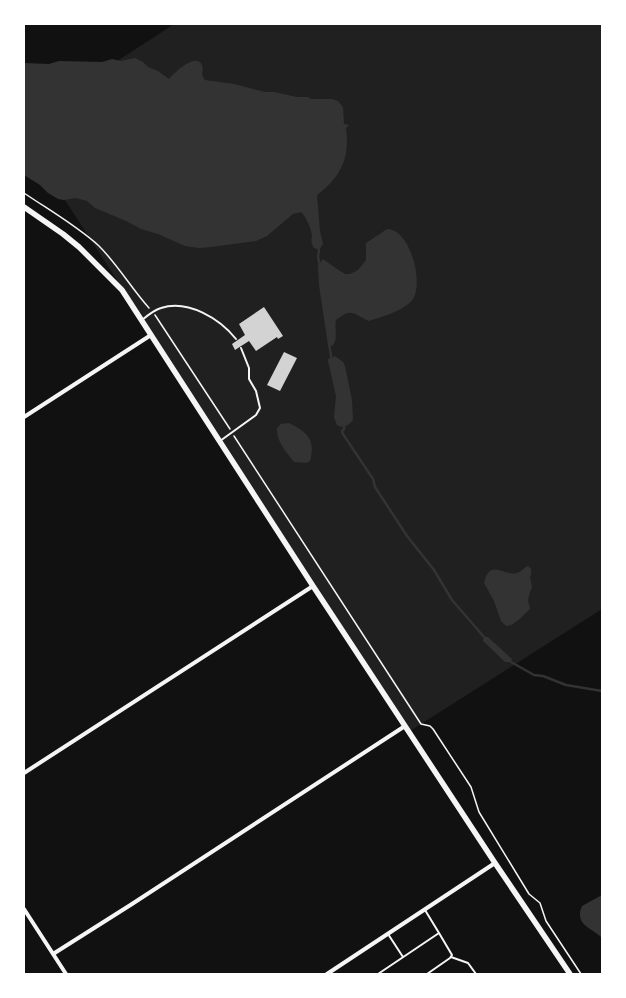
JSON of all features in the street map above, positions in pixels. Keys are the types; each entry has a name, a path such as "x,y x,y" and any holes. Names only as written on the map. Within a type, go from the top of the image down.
{"main road":[{"path":"24,207 79,247 122,290 313,586 495,863 570,974"}],"street":[{"path":"24,417 151,335"},
{"path":"24,773 313,586"},
{"path":"53,954 145,896 405,726"},
{"path":"327,974 495,863"},
{"path":"24,909 66,974"}],"lane":[{"path":"142,320 152,312 161,308 172,306 197,310 221,323 236,339"},
{"path":"219,441 256,415 260,408 256,391 249,379 249,368 242,348"},
{"path":"424,910 452,955 451,957"},
{"path":"378,974 439,933"},
{"path":"388,934 403,957"},
{"path":"427,974 451,957"},
{"path":"451,957 468,963 476,974"}],"path":[{"path":"24,193 98,246 117,267 157,318 421,724 430,726 433,729 471,787 479,812 529,894 540,903 546,922 581,974"}],"shaded area":[{"path":"174,24 602,24 602,609 410,731 24,137 24,122"},
{"path":"135,58 169,79 175,72 185,65 195,61 202,65 205,80 234,84 265,92 274,92 297,97 308,97 311,99 332,99 338,101 343,107 344,124 349,125 346,128 347,149 338,174 317,195 320,231 323,244 319,250 313,246 311,230 301,212 293,214 267,236 256,241 199,248 185,246 158,234 141,229 95,208 87,201 76,198 64,200 58,199 24,175 24,63 49,64 59,61 102,62 112,59 121,61"},
{"path":"387,229 395,231 402,238 413,258 417,281 413,299 405,307 399,310 369,321 352,313 341,316 336,320 336,337 334,343 332,346 328,345 319,285 318,265 323,259 345,274 350,274 358,270 366,260 366,243"},
{"path":"335,356 343,362 345,366 352,400 353,420 348,425 344,426 337,425 334,417 336,396 328,359"},
{"path":"289,423 305,433 311,442 312,453 310,461 306,463 294,462 280,442 277,428 281,424"},
{"path":"528,566 531,569 530,577 532,587 528,600 530,609 516,622 506,626 501,621 494,601 484,583 487,575 494,569 512,574 520,572"},
{"path":"484,637 488,637 512,659 511,662 505,662 483,641"},
{"path":"602,895 602,938 582,922 580,912 582,906"}],"building":[{"path":"264,307 283,336 278,339 277,337 256,351 249,341 235,350 232,344 245,335 239,324"},
{"path":"284,352 297,358 280,391 267,385"}],"waterway":[{"path":"319,250 318,257 320,266"},
{"path":"329,344 332,361"},
{"path":"344,425 344,429 342,431 343,434 373,479 375,487 407,536 434,570 452,600 484,637"},
{"path":"511,662 534,675 543,676 566,685 602,691"}]}
